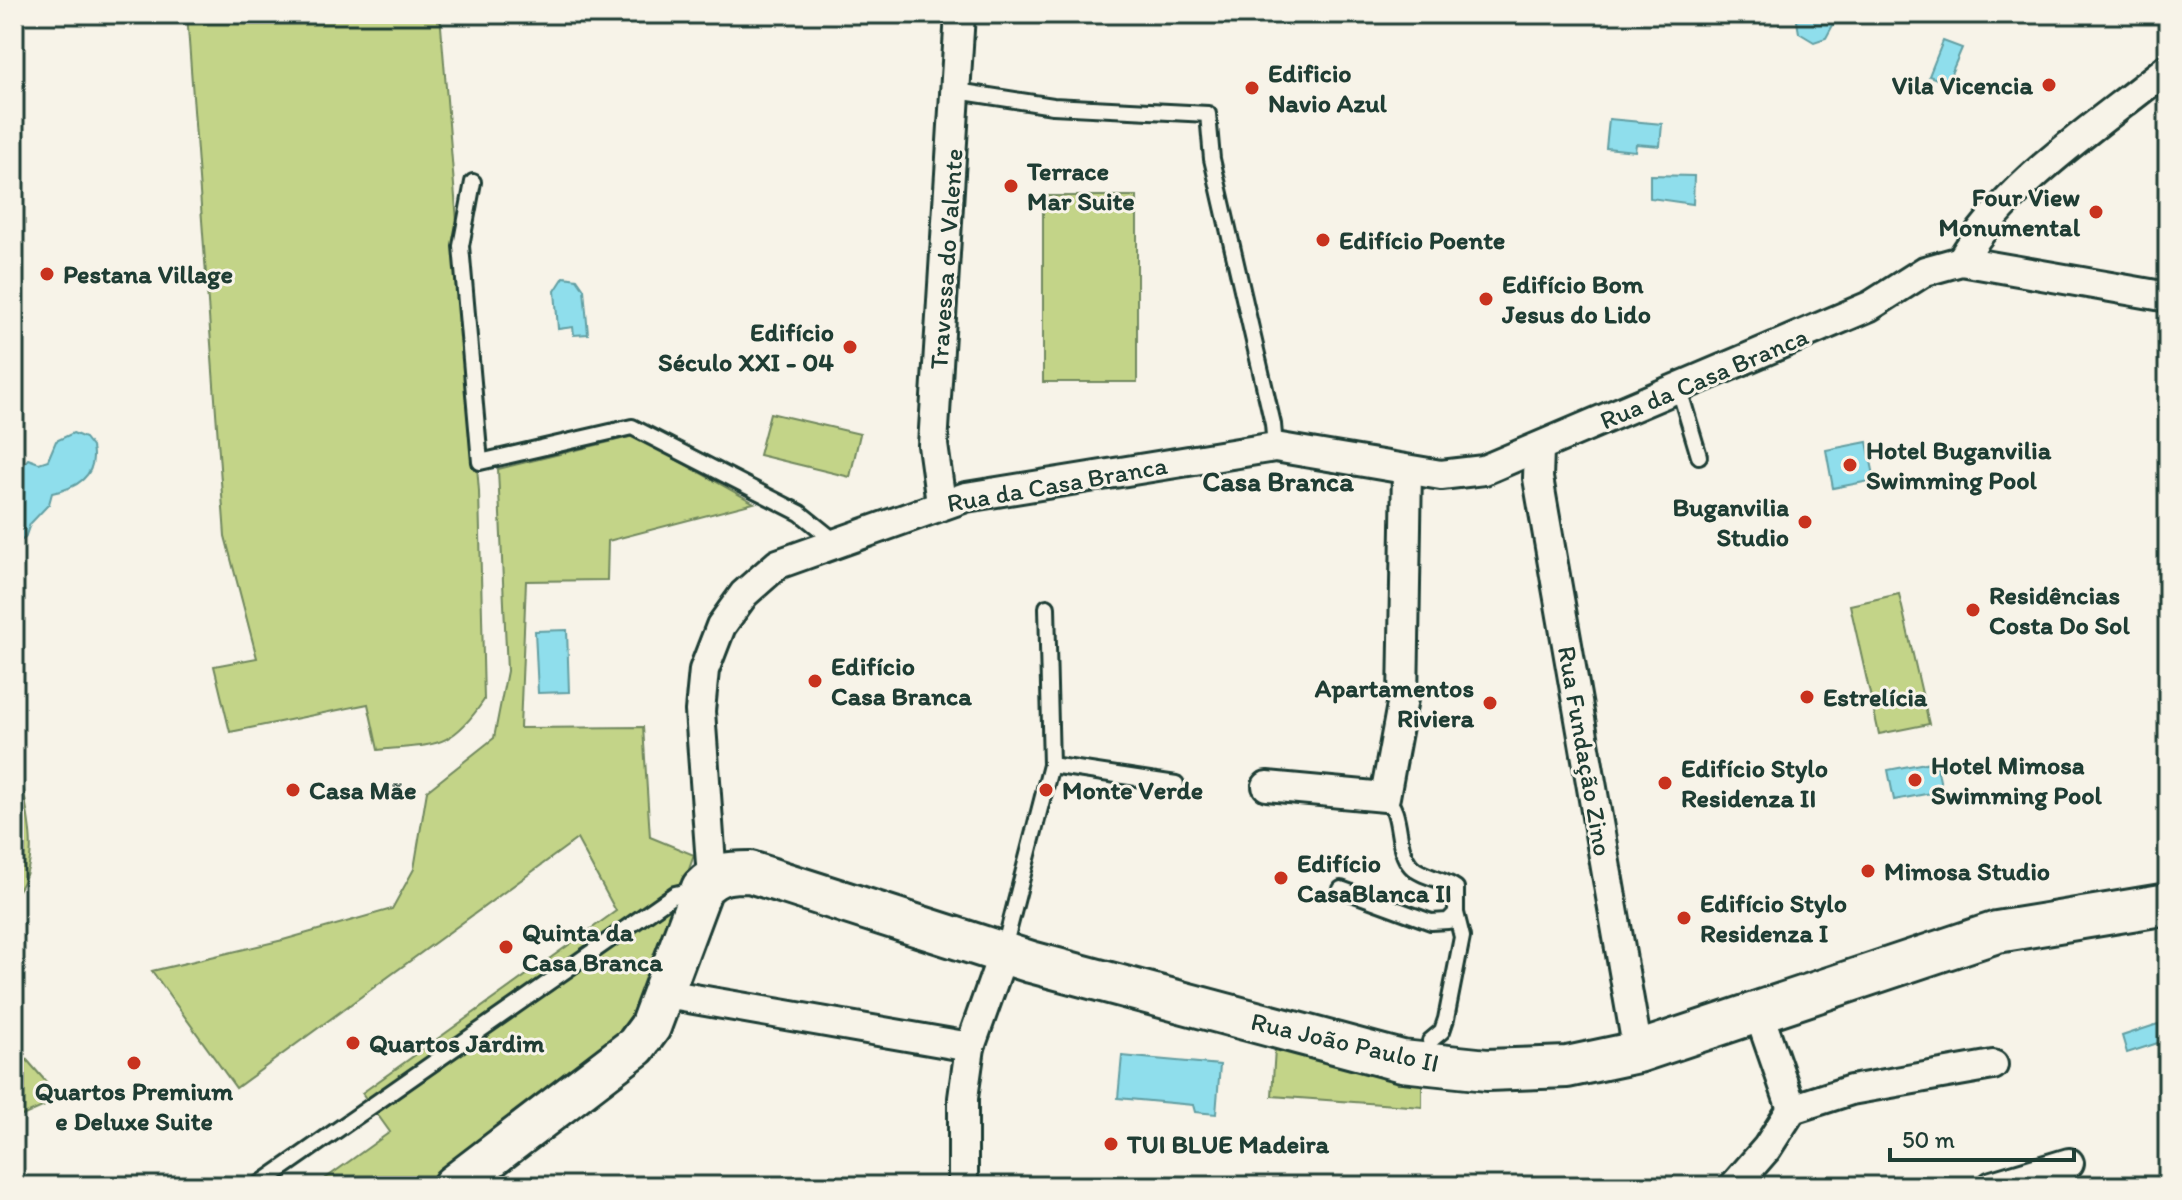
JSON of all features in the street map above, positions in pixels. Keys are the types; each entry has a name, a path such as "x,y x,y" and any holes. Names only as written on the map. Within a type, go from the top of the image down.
{"street":[{"name":"Travessa do Valente","path":"941,503 933,445 960,14"},
{"path":"2168,68 2007,199 1977,234 1961,261 2168,297"},
{"name":"Rua da Casa Branca","path":"453,1186 636,1046 650,1027 707,883 700,711 711,648 721,626 744,594 778,564 941,503 1275,447 1407,470 1460,474 1510,462 1870,306 1925,271 1961,261"},
{"name":"Rua Fundação Zino","path":"1539,449 1538,478 1638,1052"},
{"path":"1267,786 1385,797 1403,699 1407,470"},
{"name":"Rua João Paulo II","path":"707,883 727,872 750,872 1003,954 1402,1061 1503,1070 1567,1067 1638,1052 1997,932 2168,904"},
{"path":"963,1186 963,1098 970,1047 1003,954"},
{"path":"661,998 677,996 970,1047"},
{"path":"1759,1014 1792,1109"},
{"path":"1734,1186 1767,1148 1792,1109 1851,1090 1993,1065"},
{"path":"1992,1186 2069,1163"}],"lane":[{"path":"957,91 1053,106 1208,114 1212,159 1275,447"},
{"path":"473,182 461,246 480,462 632,427 800,513 836,542"},
{"path":"1679,389 1699,456"},
{"path":"1003,954 1051,765 1047,607"},
{"path":"1051,765 1176,784"},
{"path":"1385,797 1392,803 1402,850 1413,868 1456,888 1456,913 1462,937 1442,1031 1430,1041"},
{"path":"257,1186 675,894 707,883"},
{"path":"1341,889 1431,922 1448,921 1456,913"}],"green space":[{"path":"187,14 440,14 479,491 484,700 461,728 439,742 378,750 368,704 230,732 214,666 257,658 225,536"},
{"path":"1043,196 1137,196 1137,382 1043,382"},
{"path":"770,413 860,434 850,477 759,455"},
{"path":"634,436 754,503 608,541 607,580 526,581 520,728 643,727 650,837 694,855 630,1036 425,1186 315,1186 390,1132 362,1093 616,911 577,839 236,1088 152,971 283,940 392,909 414,869 427,791 494,738 507,671 498,469"},
{"path":"1899,594 1929,724 1879,734 1850,605"},
{"path":"22,782 31,841 28,869 14,895 14,784"},
{"path":"14,1045 61,1099 15,1119 14,1118"},
{"path":"1275,1048 1422,1079 1422,1107 1272,1096"}],"water":[{"path":"1800,14 1839,14 1826,38 1814,42 1799,33 1797,21"},
{"path":"1943,41 1962,48 1947,83 1929,76"},
{"path":"1609,119 1662,124 1660,146 1636,144 1635,151 1606,148"},
{"path":"1650,175 1694,176 1693,204 1650,198"},
{"path":"564,277 577,279 584,289 588,334 574,335 573,327 558,329 555,291"},
{"path":"73,433 85,438 92,447 92,466 77,484 52,493 49,504 30,524 25,538 14,545 14,476 28,459 39,463 48,460 56,441"},
{"name":"Hotel Buganvilia Swimming Pool","path":"1867,442 1875,480 1833,488 1826,450"},
{"path":"567,630 569,692 538,693 535,631"},
{"name":"Hotel Mimosa Swimming Pool","path":"1936,761 1942,791 1894,800 1888,770"},
{"path":"2158,1024 2164,1041 2127,1053 2122,1036"},
{"path":"1122,1056 1220,1065 1216,1114 1195,1112 1193,1105 1118,1098"}],"place":[{"name":"Vila Vicencia","path":"2049,85"},
{"name":"Edificio Navio Azul","path":"1252,88"},
{"name":"Terrace Mar Suite","path":"1011,186"},
{"name":"Four View Monumental","path":"2096,212"},
{"name":"Edifício Poente","path":"1323,240"},
{"name":"Pestana Village","path":"47,274"},
{"name":"Edifício Bom Jesus do Lido","path":"1486,299"},
{"name":"Edifício Século XXI - 04","path":"850,347"},
{"name":"Hotel Buganvilia Swimming Pool","path":"1850,465"},
{"name":"Buganvilia Studio","path":"1805,522"},
{"name":"Residências Costa Do Sol","path":"1973,610"},
{"name":"Edifício Casa Branca","path":"815,681"},
{"name":"Estrelícia","path":"1807,697"},
{"name":"Apartamentos Riviera","path":"1490,703"},
{"name":"Hotel Mimosa Swimming Pool","path":"1915,780"},
{"name":"Edifício Stylo Residenza II","path":"1665,783"},
{"name":"Casa Mãe","path":"293,790"},
{"name":"Monte Verde","path":"1046,790"},
{"name":"Mimosa Studio","path":"1868,871"},
{"name":"Edifício CasaBlanca II","path":"1281,878"},
{"name":"Edifício Stylo Residenza I","path":"1684,918"},
{"name":"Quinta da Casa Branca","path":"506,947"},
{"name":"Quartos Jardim","path":"353,1043"},
{"name":"Quartos Premium e Deluxe Suite","path":"134,1063"},
{"name":"TUI BLUE Madeira","path":"1111,1144"}],"district":[{"name":"Casa Branca","path":"1278,481"}]}
